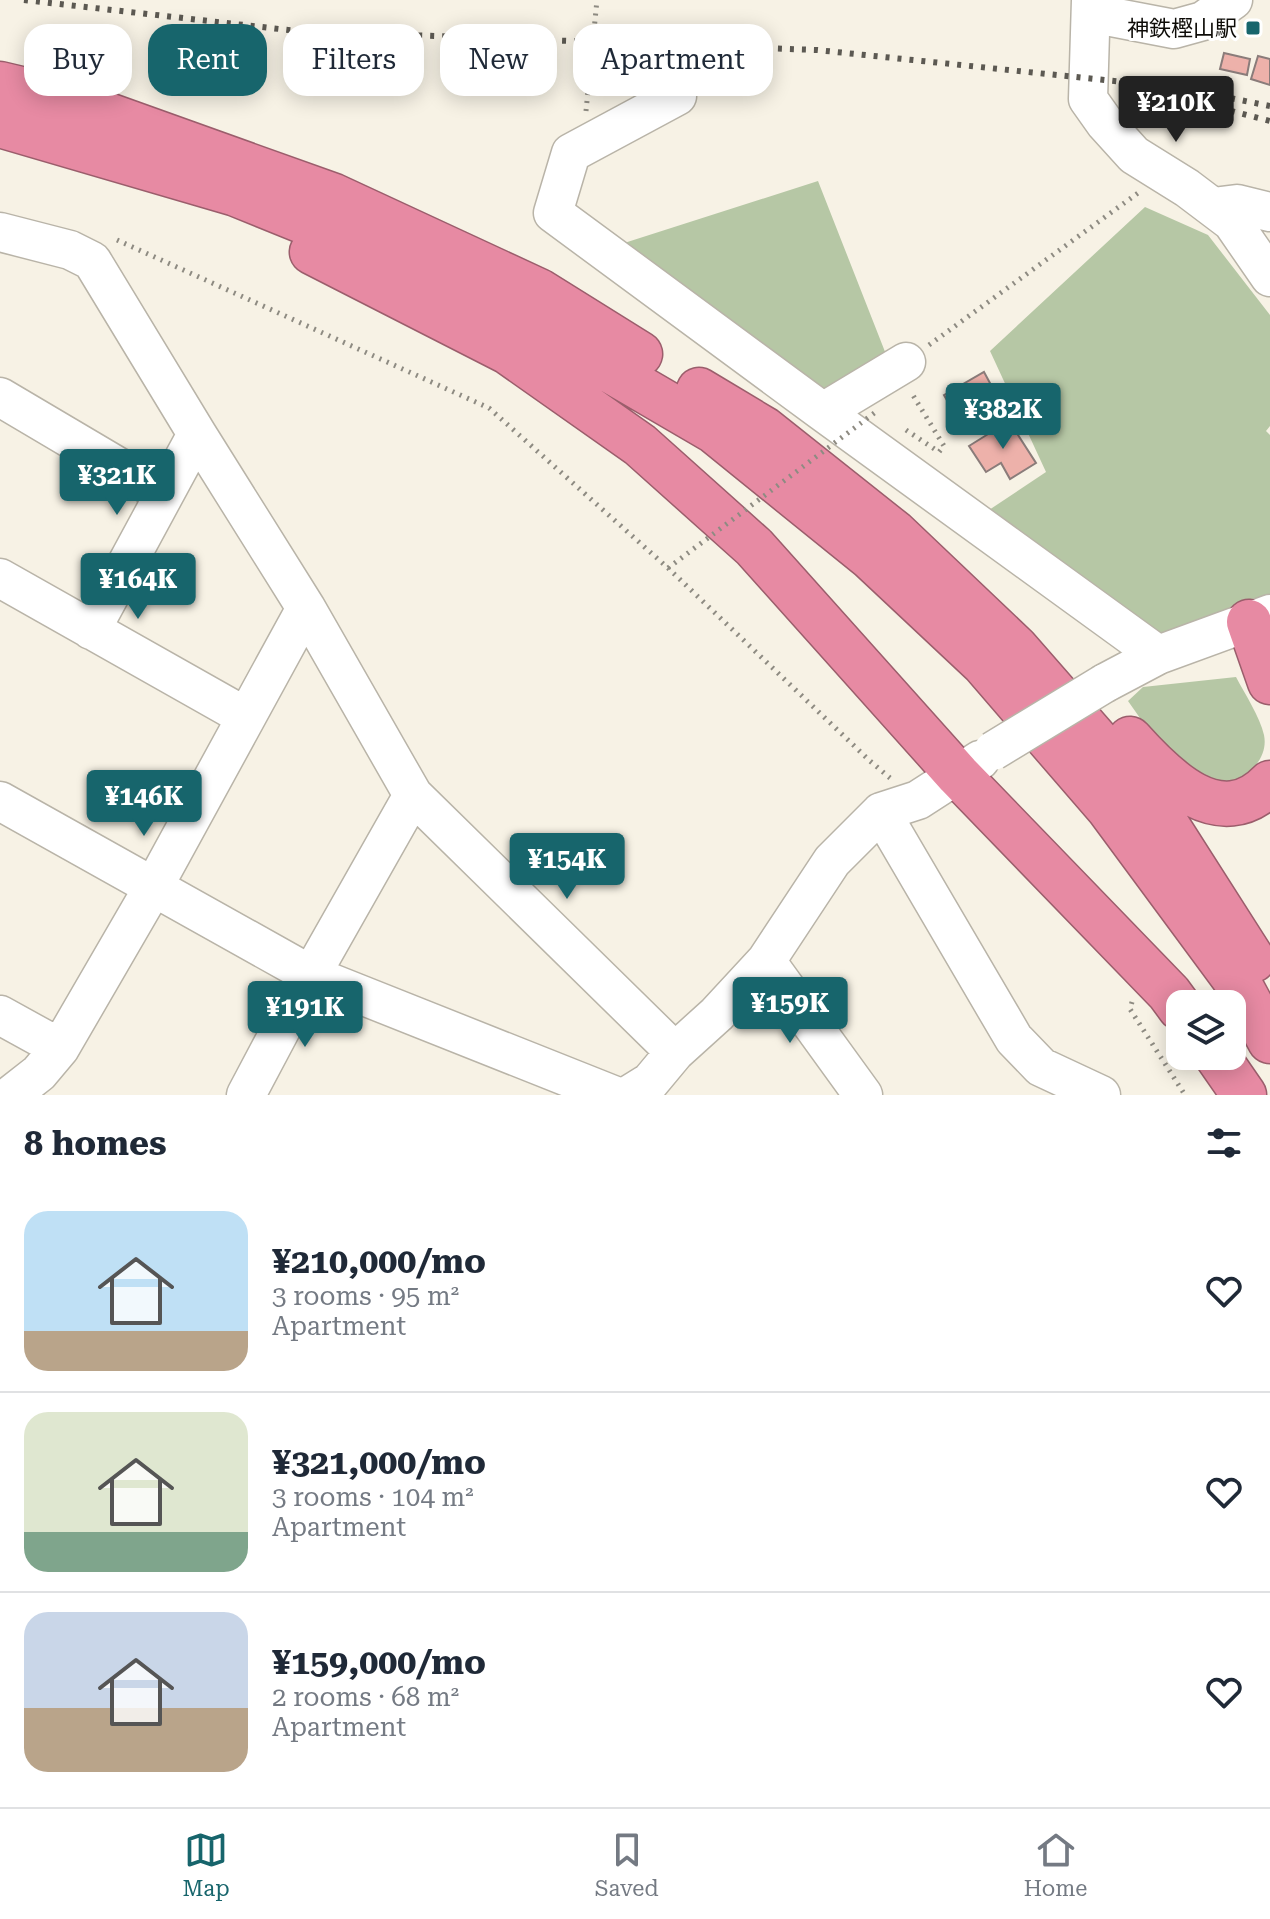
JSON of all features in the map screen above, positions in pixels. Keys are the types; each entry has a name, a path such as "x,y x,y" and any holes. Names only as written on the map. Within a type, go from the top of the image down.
{"highway":[{"path":"0,84 63,99 334,196 539,291 918,527 1033,633 1141,751 1189,793 1204,801 1237,802 1251,797 1270,783"},
{"path":"13,129 308,250 508,352 640,445 754,547 975,763 1166,990"},
{"path":"13,129 236,194 394,258 551,336 714,431 871,558 983,663 1109,809 1242,989 1270,1041"},
{"path":"764,429 895,533 1016,648 1156,808 1270,986"},
{"path":"1260,618 1270,682"},
{"path":"1227,1070 1244,1095"}],"street":[{"path":"1233,0 1203,21 1174,29 1091,7 1088,99 1134,155 1232,222 1270,277"},
{"path":"677,96 571,153 553,213 1158,655"},
{"path":"1213,207 1237,204 1270,212"},
{"path":"0,232 70,250 92,261 306,608 413,795 675,1052"},
{"path":"823,412 901,364"},
{"path":"0,397 164,494"},
{"path":"91,630 197,434"},
{"path":"0,578 246,717"},
{"path":"11,1095 39,1073 60,1048 154,886 306,608"},
{"path":"644,1091 675,1052 717,1014 766,961 832,861 881,812 918,800 1105,683 1158,655 1260,618"},
{"path":"246,1095 413,795"},
{"path":"0,801 311,975 613,1095"},
{"path":"881,812 1014,1039 1031,1081 1101,1095"},
{"path":"766,961 863,1095"},
{"path":"0,1015 60,1048"}],"path":[{"path":"571,153 586,115 597,0"},
{"path":"902,427 939,452 944,446 901,364 1164,174"},
{"path":"115,239 489,408 668,568 870,761 918,800"},
{"path":"668,568 877,411 889,419"}],"green space":[{"path":"818,181 891,367 833,401 618,245"},
{"path":"1145,207 1208,235 1270,315 1270,426 1266,431 1270,435 1270,598 1160,633 989,510 1046,472 990,351"},
{"path":"1236,677 1262,728 1263,752 1254,767 1240,778 1224,784 1205,785 1166,755 1128,701 1143,687"}],"building":[{"path":"1224,53 1250,59 1247,75 1220,69"},
{"path":"1258,56 1270,59 1270,85 1251,79"},
{"path":"984,372 997,396 957,418 944,395"},
{"path":"1009,421 1036,463 1010,479 1001,463 986,472 969,446"}],"railway":[{"path":"24,0 297,31 817,50 1133,83 1270,106"},
{"path":"1196,102 1270,121"}],"place":[{"name":"神鉄樫山駅","path":"1253,28"}]}
